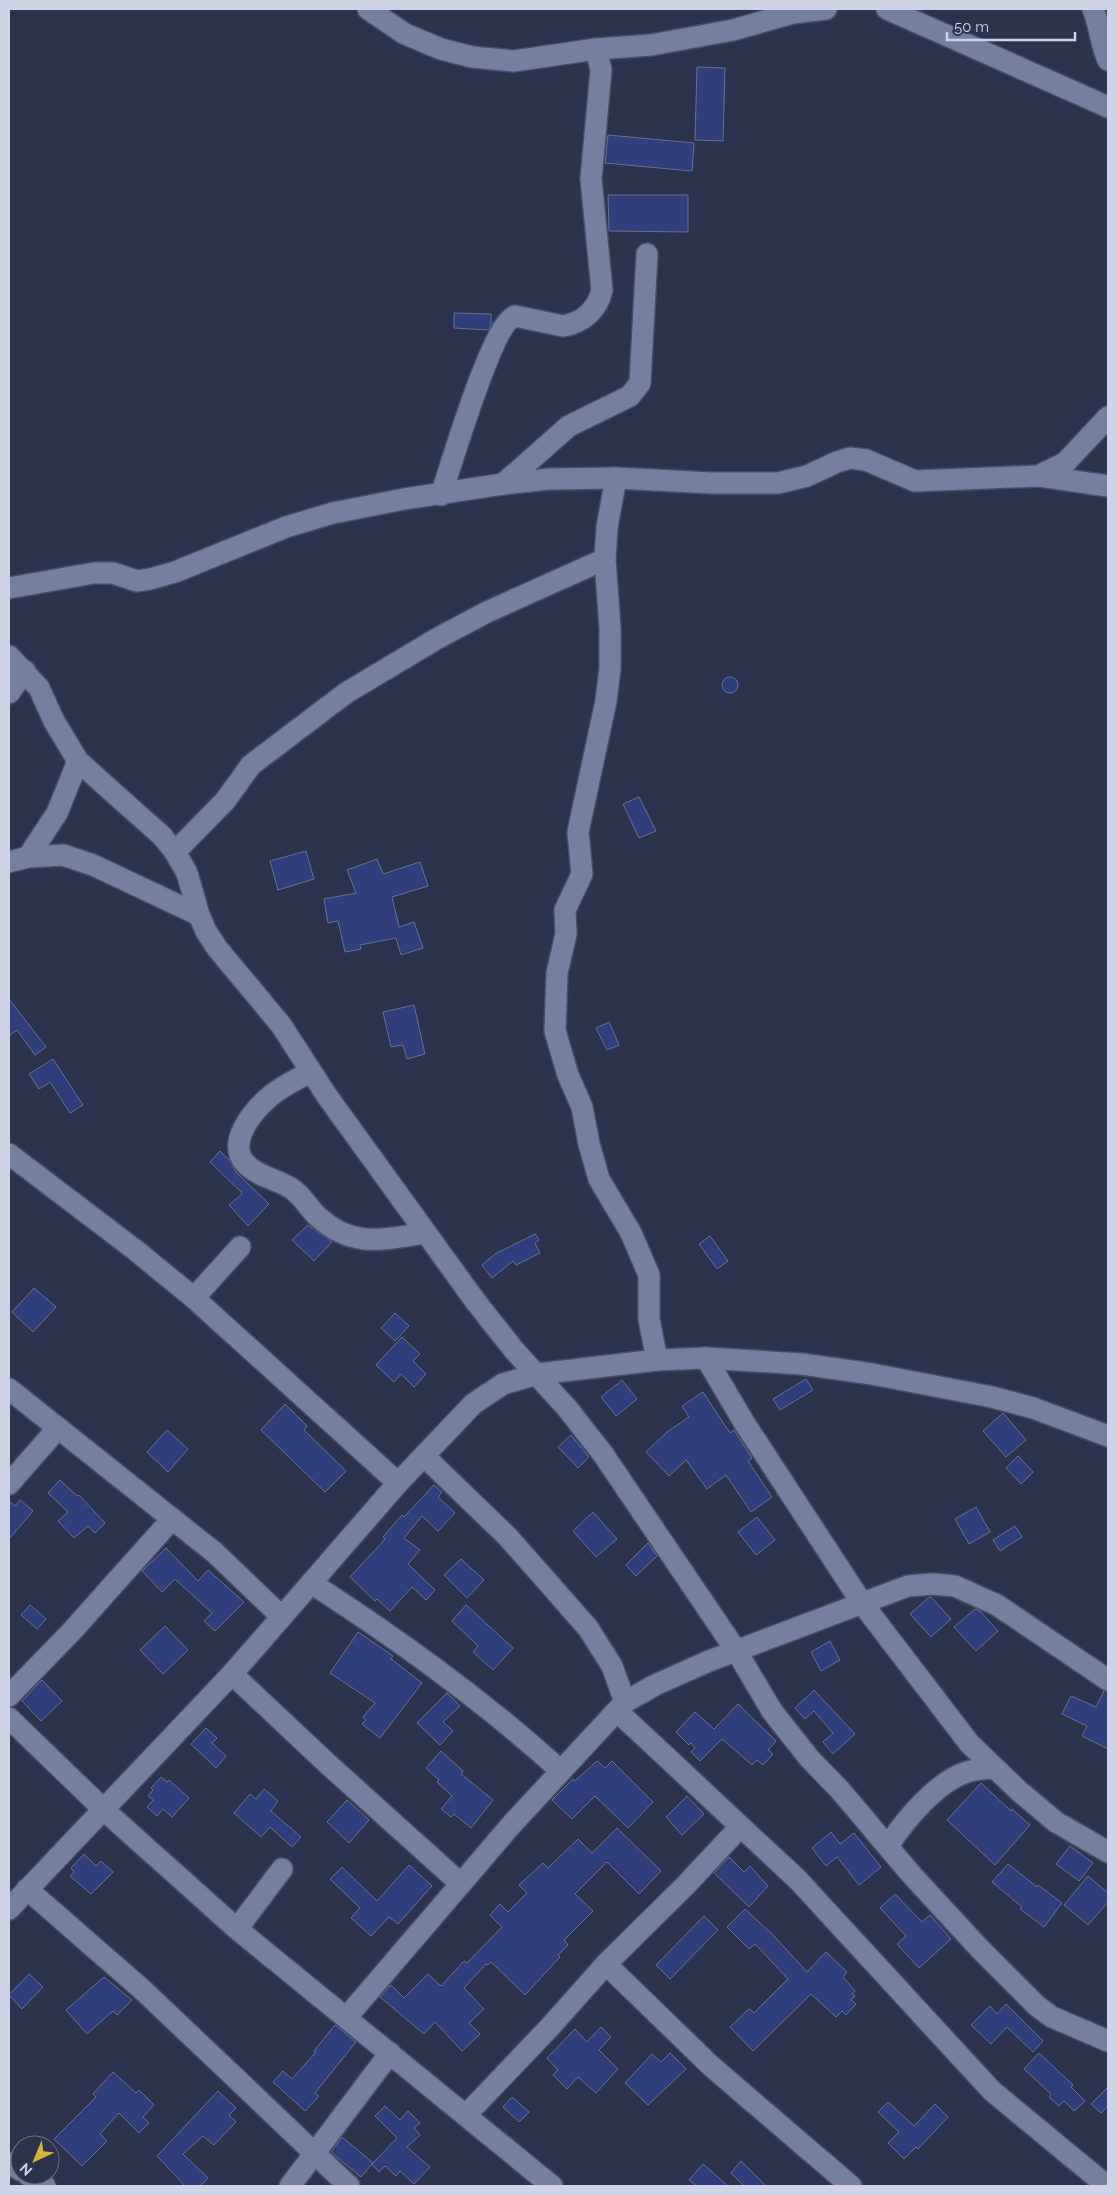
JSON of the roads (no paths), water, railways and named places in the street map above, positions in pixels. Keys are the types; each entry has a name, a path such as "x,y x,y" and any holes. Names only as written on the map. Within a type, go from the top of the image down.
{"street":[{"path":"368,9 406,34 441,49 472,57 514,61 596,49 651,45 733,30 793,13 826,9"},
{"path":"887,9 1108,107"},
{"path":"1093,9 1097,19 1102,47 1108,60"},
{"path":"441,495 486,365 497,337 510,318 515,316 563,326 569,325 576,323 594,309 600,298 602,290 591,179 601,70 596,49"},
{"path":"503,484 569,426 630,396 636,390 640,383 642,363 647,254"},
{"path":"1038,476 1064,463 1108,417"},
{"path":"9,588 100,573 120,574 136,581 150,579 175,572 286,527 324,516 404,499 549,479 616,478 711,483 778,483 807,476 850,458 866,460 915,481 1038,476 1108,486"},
{"path":"616,478 607,527 606,559 610,628 607,693 578,832 582,874 565,910 566,934 557,973 555,1031 568,1075 582,1107 589,1144 600,1179 631,1233 649,1275 649,1320 657,1360"},
{"path":"175,852 225,801 251,765 346,693 438,638 488,612 606,559"},
{"path":"9,656 39,688 54,721 78,761 162,836 175,852 187,873 199,915 206,931 217,948 271,1011 310,1072 476,1302 514,1350 538,1374 603,1454 737,1652 772,1711 809,1758 840,1790 980,1948 1037,2006 1052,2016 1108,2041"},
{"path":"9,693 25,671"},
{"path":"18,860 57,813 78,761"},
{"path":"18,860 63,855 93,865 199,915"},
{"path":"310,1072 268,1097 258,1108 238,1141 238,1152 242,1158 260,1174 295,1191 320,1219 350,1236 367,1241 426,1234"},
{"path":"9,1154 134,1249 194,1298 398,1483"},
{"path":"194,1298 240,1247"},
{"path":"706,1358 745,1424 862,1603 969,1743 1020,1792 1056,1822 1108,1852"},
{"path":"9,1909 232,1674 398,1483 462,1416 488,1392 502,1384 538,1374 657,1360 706,1358 802,1364 921,1383 992,1397 1033,1408 1108,1436"},
{"path":"9,1389 214,1552 282,1617"},
{"path":"9,1484 58,1428"},
{"path":"424,1456 507,1536 588,1628 612,1666 621,1706 740,1827 798,1880 992,2091 1107,2186"},
{"path":"9,1696 72,1631 172,1519"},
{"path":"311,1583 477,1700 561,1771"},
{"path":"346,2018 461,1884 621,1706 655,1685 709,1661 908,1586 933,1584 955,1586 997,1605 1108,1680"},
{"path":"232,1674 330,1766 461,1884"},
{"path":"9,1718 104,1810 237,1929 552,2186"},
{"path":"888,1846 905,1821 932,1794 967,1772 994,1768"},
{"path":"466,2115 549,2028 606,1964 685,1886 740,1827"},
{"path":"237,1929 282,1869"},
{"path":"27,1889 145,1992 349,2186"},
{"path":"606,1964 711,2066 851,2186"},
{"path":"290,2186 390,2053"}]}
